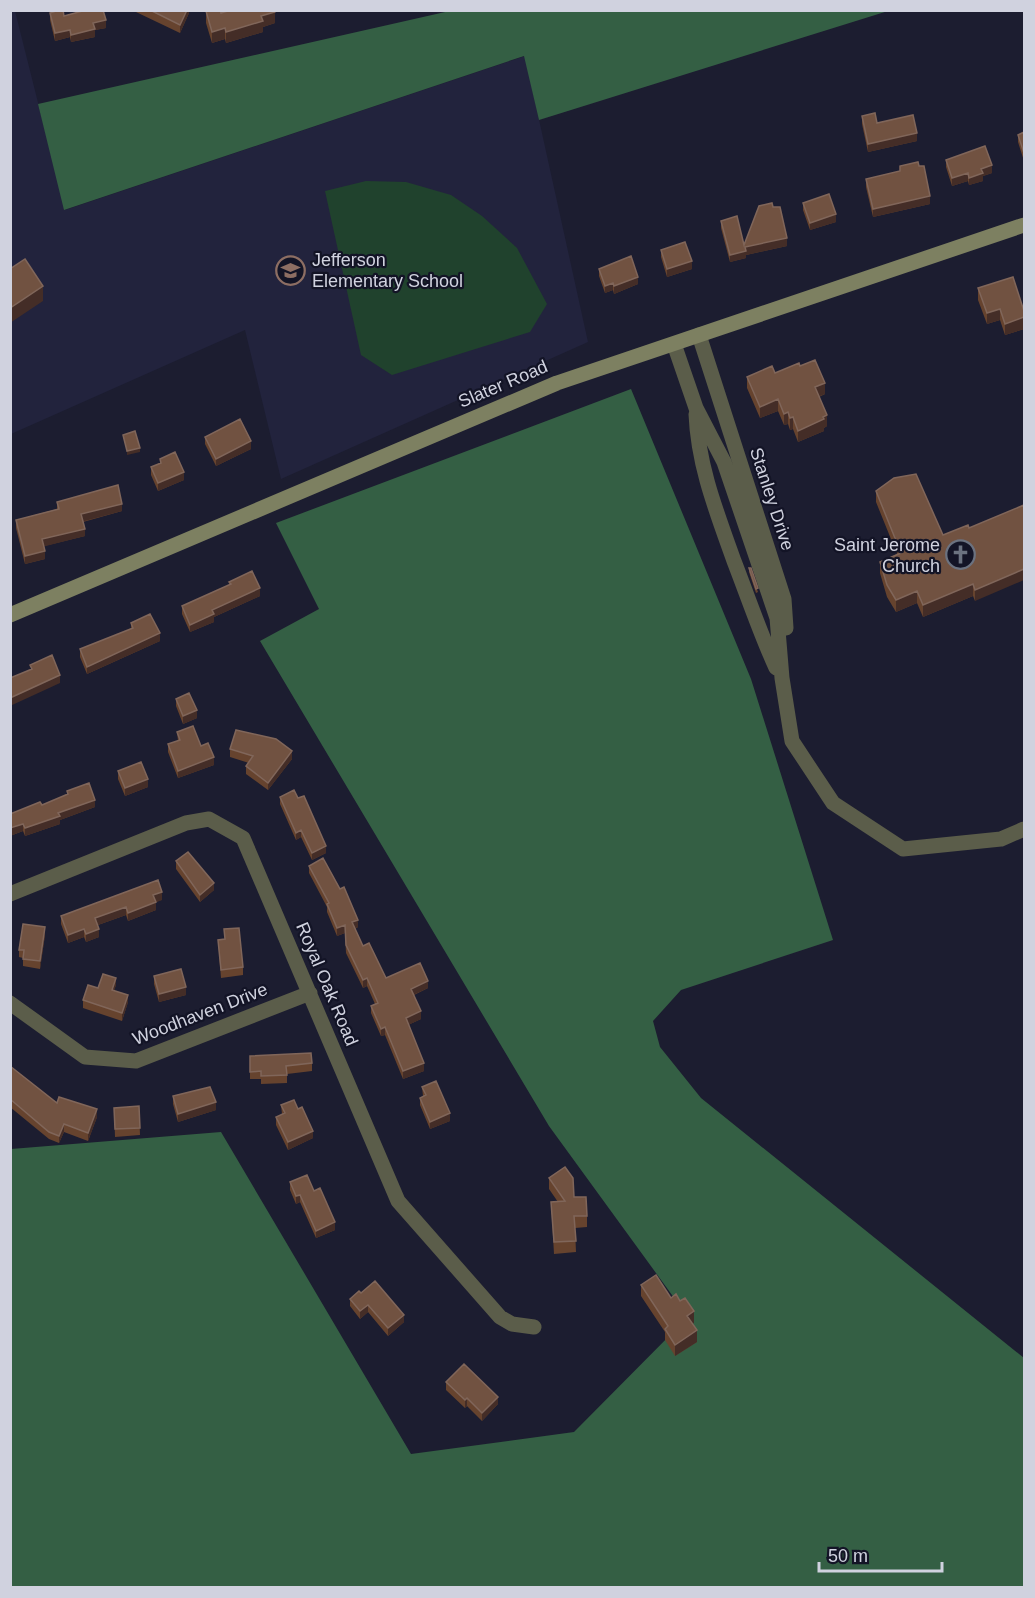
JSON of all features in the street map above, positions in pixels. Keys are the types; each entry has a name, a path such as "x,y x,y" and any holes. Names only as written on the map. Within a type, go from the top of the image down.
{"main road":[{"name":"Slater Road","path":"10,615 557,383 1024,225"}],"street":[{"name":"Stanley Drive","path":"699,335 784,599 787,640 782,678"},
{"name":"Stanley Drive","path":"674,344 696,408 724,462 777,618 782,678 792,741 833,803 903,849 1000,839 1024,829"},
{"name":"Stanley Drive","path":"696,408 697,441 712,500 764,641 782,678"},
{"name":"Royal Oak Road","path":"10,894 186,823 209,819 243,838 398,1201 500,1317 512,1324 534,1327"},
{"name":"Woodhaven Drive","path":"10,1004 85,1057 136,1061 310,993"}],"shaded area":[{"name":"Jefferson Elementary School","path":"11,11 15,11 65,210 525,56 588,342 281,479 245,330 11,434"}],"green space":[{"path":"454,10 888,11 539,120 524,56 64,210 38,104"},
{"path":"366,181 406,182 451,195 482,216 517,248 547,304 530,332 392,375 361,355 325,191"},
{"path":"631,389 751,679 833,940 681,990 653,1021 660,1047 701,1098 1024,1358 1024,1587 11,1588 11,1149 221,1132 411,1454 574,1432 688,1317 549,1126 260,641 319,609 276,523"}],"building":[{"path":"63,10 64,16 86,10 103,10 106,20 93,23 95,29 71,35 70,30 55,33 50,13"},
{"path":"150,10 187,10 180,25"},
{"path":"220,10 221,13 231,10 275,10 275,12 261,16 263,21 226,32 225,28 212,32 206,11"},
{"path":"875,113 877,123 913,115 917,133 868,144 862,116"},
{"path":"1024,132 1024,153 1018,135"},
{"path":"985,146 992,165 981,169 983,173 969,178 968,173 952,178 946,160"},
{"path":"918,162 919,166 924,166 930,196 873,209 866,179 900,171 900,166"},
{"path":"829,194 836,214 810,223 803,203"},
{"path":"772,203 773,207 780,207 787,238 745,247 746,251 730,255 721,221 737,216 744,245 759,206"},
{"path":"685,242 692,261 667,269 661,250"},
{"path":"631,256 638,277 614,286 613,283 605,286 599,269"},
{"path":"25,259 43,286 10,308 10,269"},
{"path":"1013,277 1024,317 1005,324 1000,309 987,313 978,288"},
{"path":"815,360 825,383 815,387 827,415 823,417 824,419 798,431 793,417 790,418 788,412 784,414 778,399 760,407 747,377 772,366 775,373 799,363 800,366"},
{"path":"240,419 251,441 216,459 205,437"},
{"path":"135,431 140,448 127,451 123,435"},
{"path":"175,452 184,472 158,483 151,467 161,463 160,459"},
{"name":"Saint Jerome Church","path":"916,474 943,535 968,525 969,528 1024,505 1024,569 975,590 973,584 923,605 917,591 896,600 887,585 880,562 901,553 876,491 894,478"},
{"path":"118,485 122,504 81,514 85,529 42,539 45,551 25,556 16,520 59,509 57,502"},
{"path":"749,568 751,568 758,588 756,589"},
{"path":"252,571 260,588 212,610 214,614 190,625 182,606 231,584 229,582"},
{"path":"150,614 160,633 87,667 80,649 133,628 131,623"},
{"path":"52,655 60,675 10,698 10,678 32,669 30,665"},
{"path":"189,693 197,710 183,716 176,699"},
{"path":"193,726 201,746 208,743 214,757 178,771 168,744 180,740 177,732"},
{"path":"236,730 276,739 292,751 268,783 246,766 253,756 230,749"},
{"path":"141,762 148,779 125,788 118,771"},
{"path":"89,783 95,800 58,813 60,816 25,828 23,824 10,828 10,814 40,802 42,805 68,794 67,791"},
{"path":"294,790 298,798 304,796 326,846 312,853 301,830 296,833 280,797"},
{"path":"188,852 214,883 200,895 176,861"},
{"path":"323,858 340,889 344,887 358,920 352,922 363,946 369,943 386,978 420,963 428,981 411,989 421,1011 406,1018 424,1063 403,1071 385,1027 381,1029 371,1006 378,1003 367,978 363,980 346,945 345,925 337,928 327,904 329,903 309,866"},
{"path":"158,880 162,892 153,895 156,902 128,913 126,907 95,918 99,929 86,934 84,929 68,935 61,916"},
{"path":"23,924 45,927 40,961 23,959 24,950 19,950"},
{"path":"239,928 243,967 221,970 218,940 225,939 224,929"},
{"path":"181,969 186,987 159,994 154,976"},
{"path":"103,974 116,978 112,990 128,995 122,1013 83,1000 88,985 98,988"},
{"path":"311,1053 312,1063 286,1066 287,1075 261,1076 261,1071 250,1072 250,1056"},
{"path":"10,1066 57,1103 59,1097 97,1109 88,1133 64,1124 59,1136 49,1132 10,1099"},
{"path":"436,1081 450,1113 430,1122 420,1098 426,1095 422,1087"},
{"path":"210,1087 216,1102 178,1114 173,1096"},
{"path":"294,1100 298,1109 302,1107 313,1131 288,1142 276,1117 285,1113 281,1105"},
{"path":"139,1106 140,1128 115,1129 114,1108"},
{"path":"565,1167 573,1178 574,1197 586,1197 587,1216 574,1216 576,1241 554,1242 551,1202 565,1201 549,1178"},
{"path":"307,1175 314,1191 320,1188 335,1222 316,1231 300,1195 296,1196 290,1182"},
{"path":"656,1275 671,1298 676,1294 680,1301 685,1298 694,1311 687,1316 697,1330 675,1345 665,1329 668,1326 641,1285"},
{"path":"375,1281 404,1315 388,1328 368,1305 360,1311 350,1299"},
{"path":"464,1364 498,1397 482,1413 446,1382"}],"place":[{"name":"Jefferson Elementary School","path":"291,270"},
{"name":"Saint Jerome Church","path":"961,555"}]}
